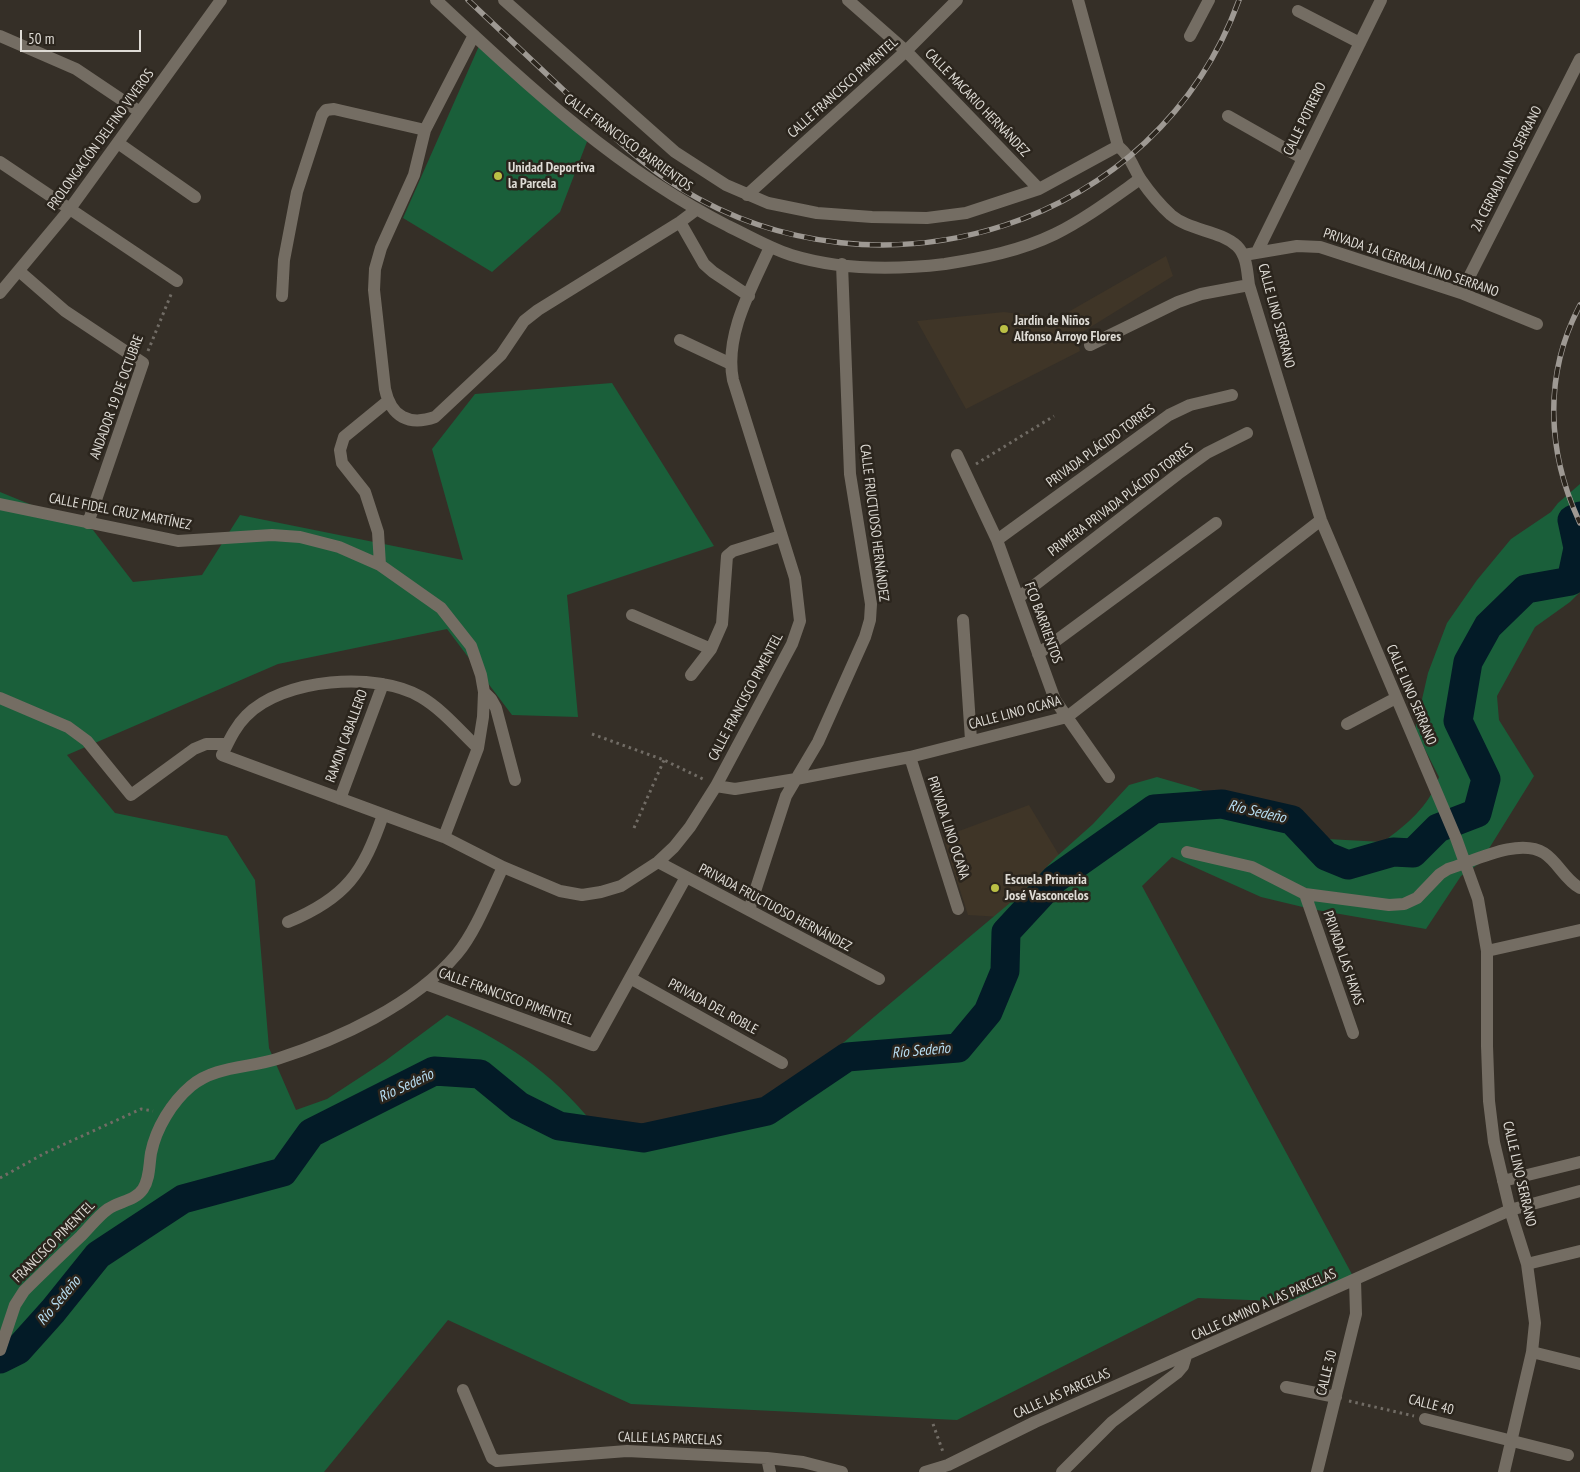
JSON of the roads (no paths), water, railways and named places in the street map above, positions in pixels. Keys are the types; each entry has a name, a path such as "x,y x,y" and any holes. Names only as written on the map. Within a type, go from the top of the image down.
{"street":[{"name":"CALLE FRANCISCO BARRIENTOS","path":"436,0 551,105 642,175 696,210 770,247 814,261 880,268 924,266 973,260 1016,250 1062,230 1099,208 1140,179"},
{"name":"CALLE FRANCISCO BARRIENTOS","path":"504,0 675,152 726,185 768,203 817,213 872,217 927,218 966,213 1039,189 1118,146"},
{"name":"CALLE MACARIO HERNÁNDEZ","path":"848,0 906,52 1039,189"},
{"name":"CALLE FRANCISCO PIMENTEL","path":"747,195 906,52 957,0"},
{"name":"CALLE LINO SERRANO","path":"1078,0 1118,146 1129,156 1140,179 1156,200 1173,216 1194,228 1226,240 1236,246 1244,255 1249,285 1321,520 1456,838 1478,899 1487,951 1489,1101 1494,1142 1502,1181 1527,1264 1536,1323 1532,1352 1504,1472"},
{"path":"1190,36 1209,0"},
{"name":"CALLE POTRERO","path":"1257,252 1381,0"},
{"name":"PROLONGACIÓN DELFINO VIVEROS","path":"0,293 69,210 216,2"},
{"path":"1298,11 1360,43"},
{"path":"474,35 425,130 414,175 381,248 375,269 374,290 388,401 397,414 411,421 423,421 435,417 501,354 524,321 538,310 680,222 696,210"},
{"path":"0,36 76,69 140,112"},
{"name":"2A CERRADA LINO SERRANO","path":"1461,293 1580,59"},
{"path":"282,296 284,260 297,192 322,115 326,110 334,109 425,130"},
{"path":"1228,116 1302,158"},
{"path":"118,143 195,198"},
{"path":"0,162 177,281"},
{"path":"680,222 704,264 712,272 748,296"},
{"name":"PRIVADA 1A CERRADA LINO SERRANO","path":"1244,255 1297,246 1320,247 1461,293 1536,324"},
{"name":"CALLE FRANCISCO PIMENTEL","path":"227,744 222,755 444,836 503,867 560,890 582,894 601,892 621,886 658,862 674,847 690,827 716,786 792,644 800,621 795,578 729,362 731,347 748,296 770,247"},
{"name":"CALLE FRUCTUOSO HERNÁNDEZ","path":"749,910 786,796 818,742 865,637 870,620 871,604 850,474 842,264"},
{"name":"ANDADOR 19 DE OCTUBRE","path":"19,270 65,311 143,363 88,523"},
{"path":"1090,345 1178,302 1201,294 1249,285"},
{"path":"680,340 729,362"},
{"name":"PRIVADA PLÁCIDO TORRES","path":"997,540 1169,416 1190,404 1232,395"},
{"path":"388,401 344,437 340,450 342,463 366,492 378,532 380,565 441,608 471,646 481,675 484,692 483,717 478,748 444,836"},
{"name":"PRIMERA PRIVADA PLÁCIDO TORRES","path":"1018,598 1207,453 1247,433"},
{"name":"FCO BARRIENTOS","path":"957,454 997,540 1054,700 1068,717 1109,777"},
{"name":"CALLE FIDEL CRUZ MARTÍNEZ","path":"0,504 178,541 272,535 300,537 339,547 380,565"},
{"name":"CALLE LINO OCAÑA","path":"716,786 735,790 796,779 910,756 1068,717 1321,520"},
{"path":"1038,654 1216,523"},
{"path":"691,676 710,649 722,624 728,556 733,551 782,536"},
{"path":"632,615 710,649"},
{"path":"963,620 971,740"},
{"path":"0,698 68,727 87,741 131,794 194,748 206,744 227,744 233,732 246,715 271,699 298,689 329,682 358,681 383,684 421,697 438,710 478,748"},
{"name":"RAMON CABALLERO","path":"340,799 383,684"},
{"path":"484,692 496,708 515,780"},
{"path":"1347,724 1396,698"},
{"name":"PRIVADA LINO OCAÑA","path":"910,756 958,909"},
{"path":"288,922 316,910 341,893 360,869 373,844 383,815"},
{"name":"PRIVADA LAS HAYAS","path":"1187,852 1252,867 1304,894 1389,905 1404,904 1417,898 1440,874 1514,847 1530,847 1545,853 1568,880 1580,888"},
{"name":"PRIVADA FRUCTUOSO HERNÁNDEZ","path":"658,862 879,979"},
{"name":"FRANCISCO PIMENTEL","path":"0,1350 15,1305 24,1291 108,1209 138,1196 144,1188 148,1178 156,1135 167,1114 190,1087 202,1078 304,1050 384,1013 426,984 457,953 503,867"},
{"name":"CALLE FRANCISCO PIMENTEL","path":"426,984 593,1045 686,878"},
{"name":"PRIVADA LAS HAYAS","path":"1304,894 1354,1033"},
{"path":"1487,951 1580,930"},
{"name":"PRIVADA DEL ROBLE","path":"630,978 782,1063"},
{"path":"1502,1181 1580,1162"},
{"name":"CALLE CAMINO A LAS PARCELAS","path":"1062,1472 1112,1422 1177,1373 1183,1366 1186,1356 1510,1210 1580,1191"},
{"path":"1527,1264 1580,1251"},
{"name":"CALLE 30","path":"1317,1472 1356,1314 1356,1280"},
{"path":"1532,1352 1580,1364"},
{"name":"CALLE LAS PARCELAS","path":"925,1472 949,1469 1034,1422 1186,1356"},
{"path":"1286,1387 1336,1397"},
{"name":"CALLE LAS PARCELAS","path":"462,1390 492,1458 496,1461 627,1451 767,1458 803,1462 842,1472"},
{"name":"CALLE 40","path":"1425,1419 1568,1455"},
{"path":"767,1458 770,1472"}],"waterway":[{"name":"Río Sedeño","path":"0,1359 18,1350 53,1311 98,1255 183,1199 283,1172 311,1133 434,1071 480,1074 519,1106 559,1126 643,1138 767,1111 847,1057 958,1048 988,1012 1005,971 1006,932 1055,879 1154,809 1222,804 1292,820 1326,856 1348,865 1393,852 1413,853 1438,828 1477,813 1486,779 1458,721 1468,662 1488,626 1526,589 1571,581 1578,548 1572,520 1580,516"}],"railway":[{"path":"468,0 611,134 666,179 680,188 759,225 841,243 924,243 1004,225 1079,191 1145,142 1200,78 1239,0"},
{"path":"1580,305 1568,332 1560,359 1555,386 1554,414 1556,442 1561,469 1580,523"}],"place":[{"name":"Unidad Deportiva la Parcela","path":"498,176"},
{"name":"Jardín de Niños Alfonso Arroyo Flores","path":"1004,329"},
{"name":"Escuela Primaria José Vasconcelos","path":"995,888"}]}
